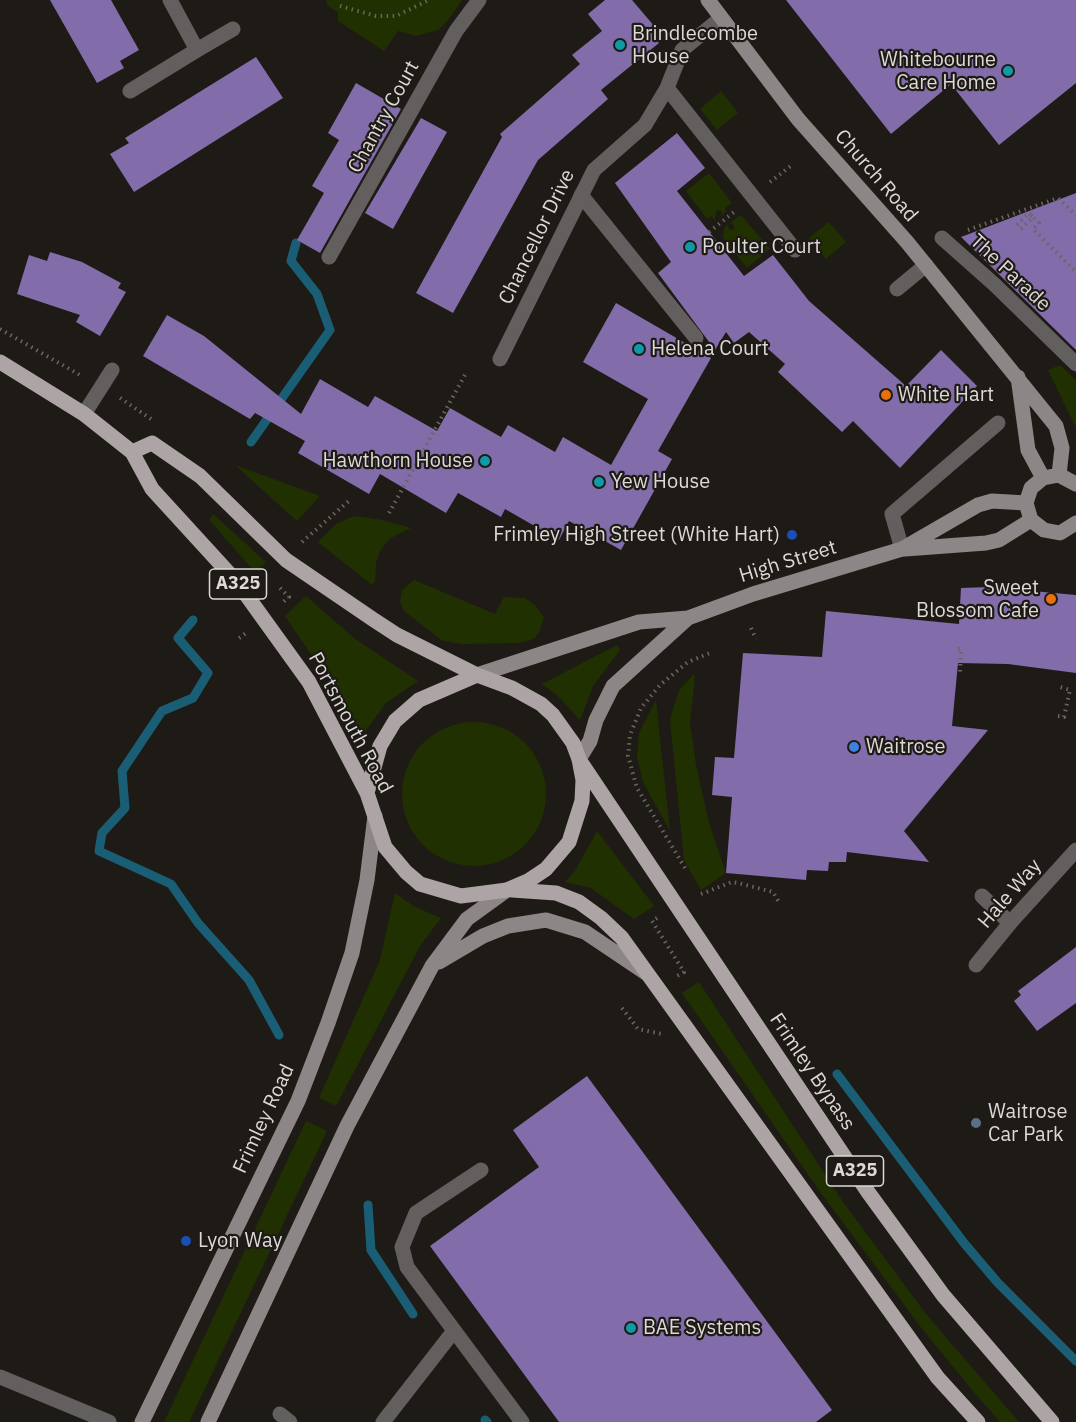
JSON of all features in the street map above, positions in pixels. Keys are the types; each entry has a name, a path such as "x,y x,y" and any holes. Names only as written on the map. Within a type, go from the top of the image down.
{"main road":[{"name":"Church Road","path":"708,0 798,119 926,265 1056,426 1062,448 1059,475"},
{"name":"Portsmouth Road","path":"0,362 84,414 132,452 152,489 237,582 309,682 367,792 375,816"},
{"path":"1018,377 1028,450 1042,478"},
{"name":"A325","path":"132,452 152,443 200,476 286,560 397,635 477,675 512,688 541,704 564,729 579,759"},
{"path":"1076,484 1059,475 1042,478 1031,488 1026,503 1031,520 1044,530 1060,533 1076,525"},
{"name":"High Street","path":"902,549 978,505 992,501 1026,503"},
{"name":"High Street","path":"477,675 639,622 688,618 753,594 902,549 999,540 1031,520"},
{"name":"High Street","path":"579,759 590,741 596,720 613,686 688,618"},
{"path":"367,792 380,746 395,721 419,700 477,675"},
{"path":"208,1422 347,1126 432,966 467,919 507,890 528,882 546,869 569,842 582,801 583,780 579,759"},
{"name":"Frimley Bypass","path":"579,759 868,1192 943,1295 1052,1422"},
{"name":"A325","path":"375,816 385,847 406,872 420,884 435,891 461,896 507,890 556,893 579,902 602,918 622,938 938,1378 978,1422"},
{"name":"Frimley Road","path":"142,1422 298,1101 328,1023 352,953 367,880 375,816"},
{"path":"432,966 483,936 508,926 546,920 585,932 648,975"}],"street":[{"path":"170,0 197,50"},
{"name":"Chantry Court","path":"329,256 456,32 479,0"},
{"name":"Chancellor Drive","path":"500,358 594,170 645,125 667,88 682,50 721,18"},
{"path":"130,91 233,29"},
{"path":"667,88 795,250"},
{"path":"581,195 696,338"},
{"name":"The Parade","path":"942,238 995,285 1076,364"},
{"path":"897,289 926,265"},
{"path":"84,414 112,370"},
{"path":"902,549 889,510 998,423"},
{"name":"Hale Way","path":"976,966 1010,923 1076,850"},
{"path":"982,896 1010,923"},
{"path":"481,1170 416,1213 402,1247 407,1267 522,1422"},
{"path":"382,1422 453,1332"},
{"path":"0,1377 109,1422"}],"path":[{"path":"339,6 376,16 396,16 429,0"},
{"path":"942,238 1058,198 1076,215"},
{"path":"1021,230 1033,217 1025,209"},
{"path":"1017,225 1029,213 1039,223 1033,229 1076,272"},
{"path":"389,513 466,373"},
{"path":"307,537 351,499"},
{"path":"751,628 756,639"},
{"path":"958,648 961,649 960,674"},
{"path":"685,868 637,788 628,756 630,735 641,708 681,668 694,658 710,653"},
{"path":"1058,716 1064,717 1070,690 1060,687"},
{"path":"701,894 732,882 773,892 780,902"},
{"path":"660,916 652,921 684,972 674,978"},
{"path":"622,1008 638,1029 650,1031"}],"green space":[{"path":"326,0 462,0 438,30 416,36 398,31 384,51 338,21 338,12 328,6"},
{"path":"721,91 738,113 717,130 700,109"},
{"path":"709,173 732,203 725,208 726,211 722,216 721,210 716,211 715,220 711,216 707,219 686,191"},
{"path":"741,215 770,249 747,268 723,238 724,228 728,225 729,230 733,230 734,226 731,222"},
{"path":"829,222 846,242 826,259 809,238"},
{"path":"1060,365 1076,380 1076,428 1048,370"},
{"path":"235,465 320,496 297,521"},
{"path":"213,514 266,562 255,572 209,520"},
{"path":"354,516 383,520 411,528 389,539 380,551 376,562 375,581 372,585 318,542 336,524"},
{"path":"414,580 495,614 504,597 525,598 536,606 544,618 535,638 520,643 462,644 443,641 404,611 400,602 402,590"},
{"path":"306,596 354,638 418,681 386,703 362,736 355,736 340,697 285,616"},
{"path":"617,645 620,650 593,686 580,720 559,697 542,684"},
{"path":"693,675 695,676 690,722 696,765 709,823 726,873 701,890 684,860 670,719 679,690"},
{"path":"656,700 670,831 643,782 637,757 639,733"},
{"path":"474,722 501,728 514,734 525,743 534,754 540,767 546,794 540,821 534,834 525,845 514,854 501,860 474,866 447,860 434,854 423,845 414,834 408,821 402,794 408,767 414,754 423,743 434,734 447,728"},
{"path":"597,831 654,906 634,919 591,888 565,882 575,871"},
{"path":"395,893 415,907 441,918 420,946 336,1106 319,1098 380,960"},
{"path":"699,982 843,1202 926,1314 1019,1422 1000,1422 973,1391 923,1330 821,1193 682,993"},
{"path":"306,1121 327,1131 189,1422 164,1422"}],"building":[{"path":"50,0 111,0 139,50 120,61 124,68 97,83"},
{"path":"605,0 632,0 655,27 650,31 659,43 601,90 608,99 538,160 453,313 416,293 502,137 500,134 580,64 572,55 602,31 588,14"},
{"name":"Whitebourne Care Home","path":"786,0 1076,0 1076,83 999,145 951,84 891,134"},
{"path":"256,57 283,98 134,192 110,154 129,143 125,138"},
{"path":"356,83 401,109 320,253 297,240 324,193 312,186 339,140 328,133"},
{"path":"421,118 447,132 393,229 365,213"},
{"path":"677,133 705,168 677,191 744,276 773,255 809,301 906,386 941,350 977,386 900,468 853,421 842,432 778,372 785,364 749,332 734,343 726,332 715,350 658,273 671,262 615,183"},
{"path":"1076,193 1076,350 961,237"},
{"path":"50,252 82,262 121,283 118,288 126,292 100,336 76,322 80,315 17,294 29,255 47,261"},
{"path":"616,303 711,358 658,451 672,459 621,550 569,521 559,540 505,509 501,517 458,493 446,513 380,474 369,494 298,453 305,441 255,413 250,419 143,356 167,315 204,336 301,414 320,379 368,407 375,396 437,431 450,408 501,437 508,425 555,452 563,437 611,465 648,399 583,362"},
{"name":"Waitrose","path":"989,587 1076,595 1076,673 1008,664 958,663 952,726 988,730 904,831 929,862 847,852 846,862 829,862 828,871 807,870 806,880 726,873 732,797 712,795 715,757 734,758 743,653 822,657 826,611 959,624 961,588"},
{"path":"1076,947 1076,1003 1037,1031 1014,1001 1021,995 1018,991"},
{"name":"BAE Systems","path":"587,1076 832,1410 816,1422 559,1422 430,1246 539,1167 513,1130"}],"waterway":[{"path":"251,442 330,330 317,294 291,261 296,243"},
{"path":"193,620 178,638 208,673 193,698 162,711 122,771 125,808 102,833 99,851 171,884 198,923 249,980 279,1035"},
{"path":"837,1074 964,1243 998,1283 1076,1361"},
{"path":"368,1205 371,1250 413,1314"}],"place":[{"name":"Brindlecombe House","path":"620,45"},
{"name":"Whitebourne Care Home","path":"1008,71"},
{"name":"Poulter Court","path":"690,247"},
{"name":"Helena Court","path":"639,349"},
{"name":"White Hart","path":"886,395"},
{"name":"Hawthorn House","path":"485,461"},
{"name":"Yew House","path":"599,482"},
{"name":"Frimley High Street (White Hart)","path":"792,535"},
{"name":"Sweet Blossom Cafe","path":"1051,599"},
{"name":"Waitrose","path":"854,747"},
{"name":"Waitrose Car Park","path":"976,1123"},
{"name":"Lyon Way","path":"186,1241"},
{"name":"BAE Systems","path":"631,1328"}]}
